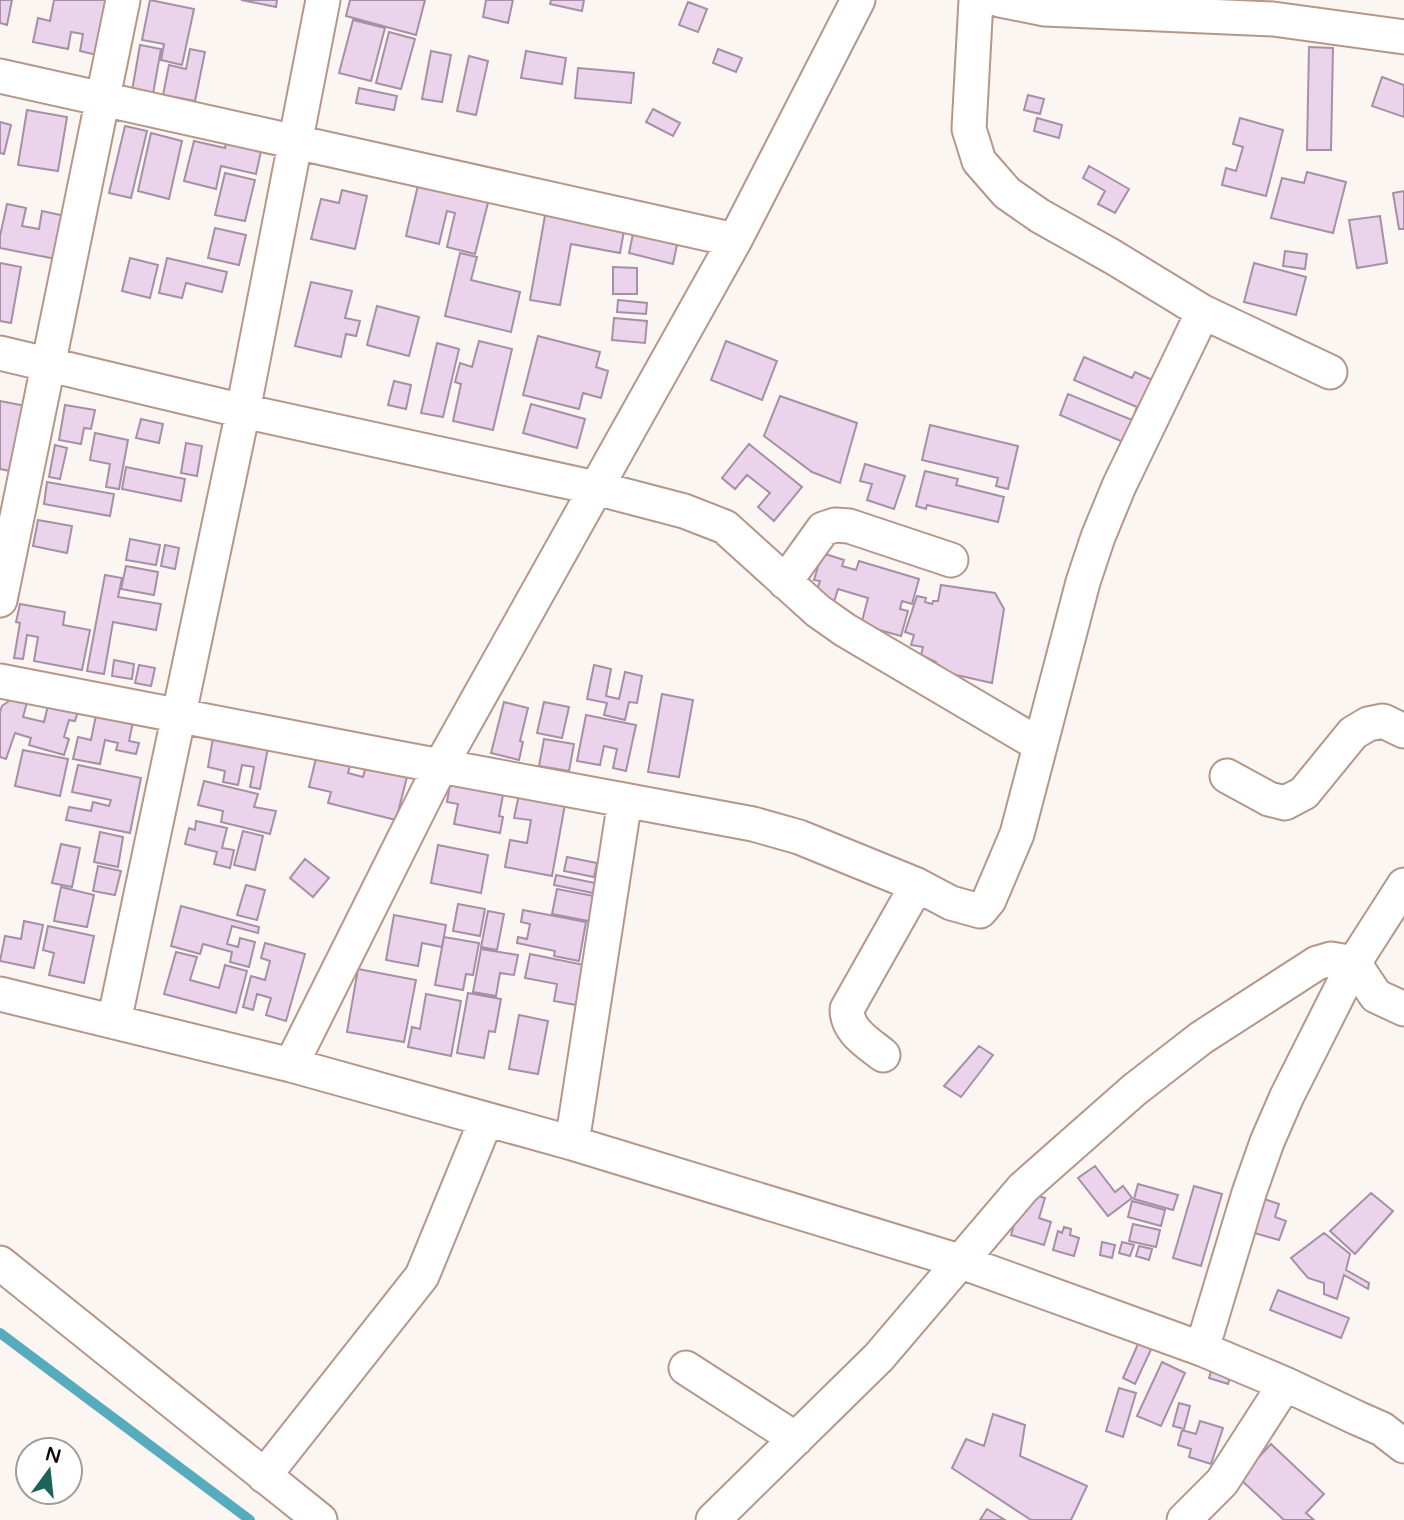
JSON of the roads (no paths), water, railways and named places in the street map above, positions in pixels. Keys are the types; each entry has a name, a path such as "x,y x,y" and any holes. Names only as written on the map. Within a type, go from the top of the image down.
{"street":[{"path":"0,600 123,0"},
{"path":"114,1022 243,411 323,0"},
{"path":"291,1065 441,765 735,240 858,0"},
{"path":"976,0 969,129 979,161 1007,194 1203,312 1330,372"},
{"path":"1000,0 1045,9 1275,10 1404,37"},
{"path":"0,76 735,240"},
{"path":"0,681 765,827 799,837 917,884 951,903 980,911 989,900 1017,834 1083,582 1098,537 1119,486 1203,312"},
{"path":"0,353 243,411 596,488 684,511 725,527 818,611 845,630 1040,745"},
{"path":"785,582 823,529 835,525 849,526 951,560"},
{"path":"1227,776 1269,799 1285,803 1304,793 1353,733 1368,724 1382,721 1404,731"},
{"path":"572,1143 625,800"},
{"path":"883,1055 852,1029 847,1019 847,1009 917,884"},
{"path":"1202,1349 1267,1142 1287,1096 1354,963 1404,885"},
{"path":"713,1520 879,1357 1023,1188 1134,1090 1201,1038 1317,963 1331,959 1354,963 1376,996 1404,1009"},
{"path":"0,994 291,1065 572,1143 959,1261 1202,1349 1382,1429 1404,1446"},
{"path":"264,1476 422,1276 486,1120"},
{"path":"0,1264 320,1520"},
{"path":"685,1368 796,1439"},
{"path":"1184,1520 1222,1482 1285,1384"}],"waterway":[{"path":"0,1333 250,1520"}]}
